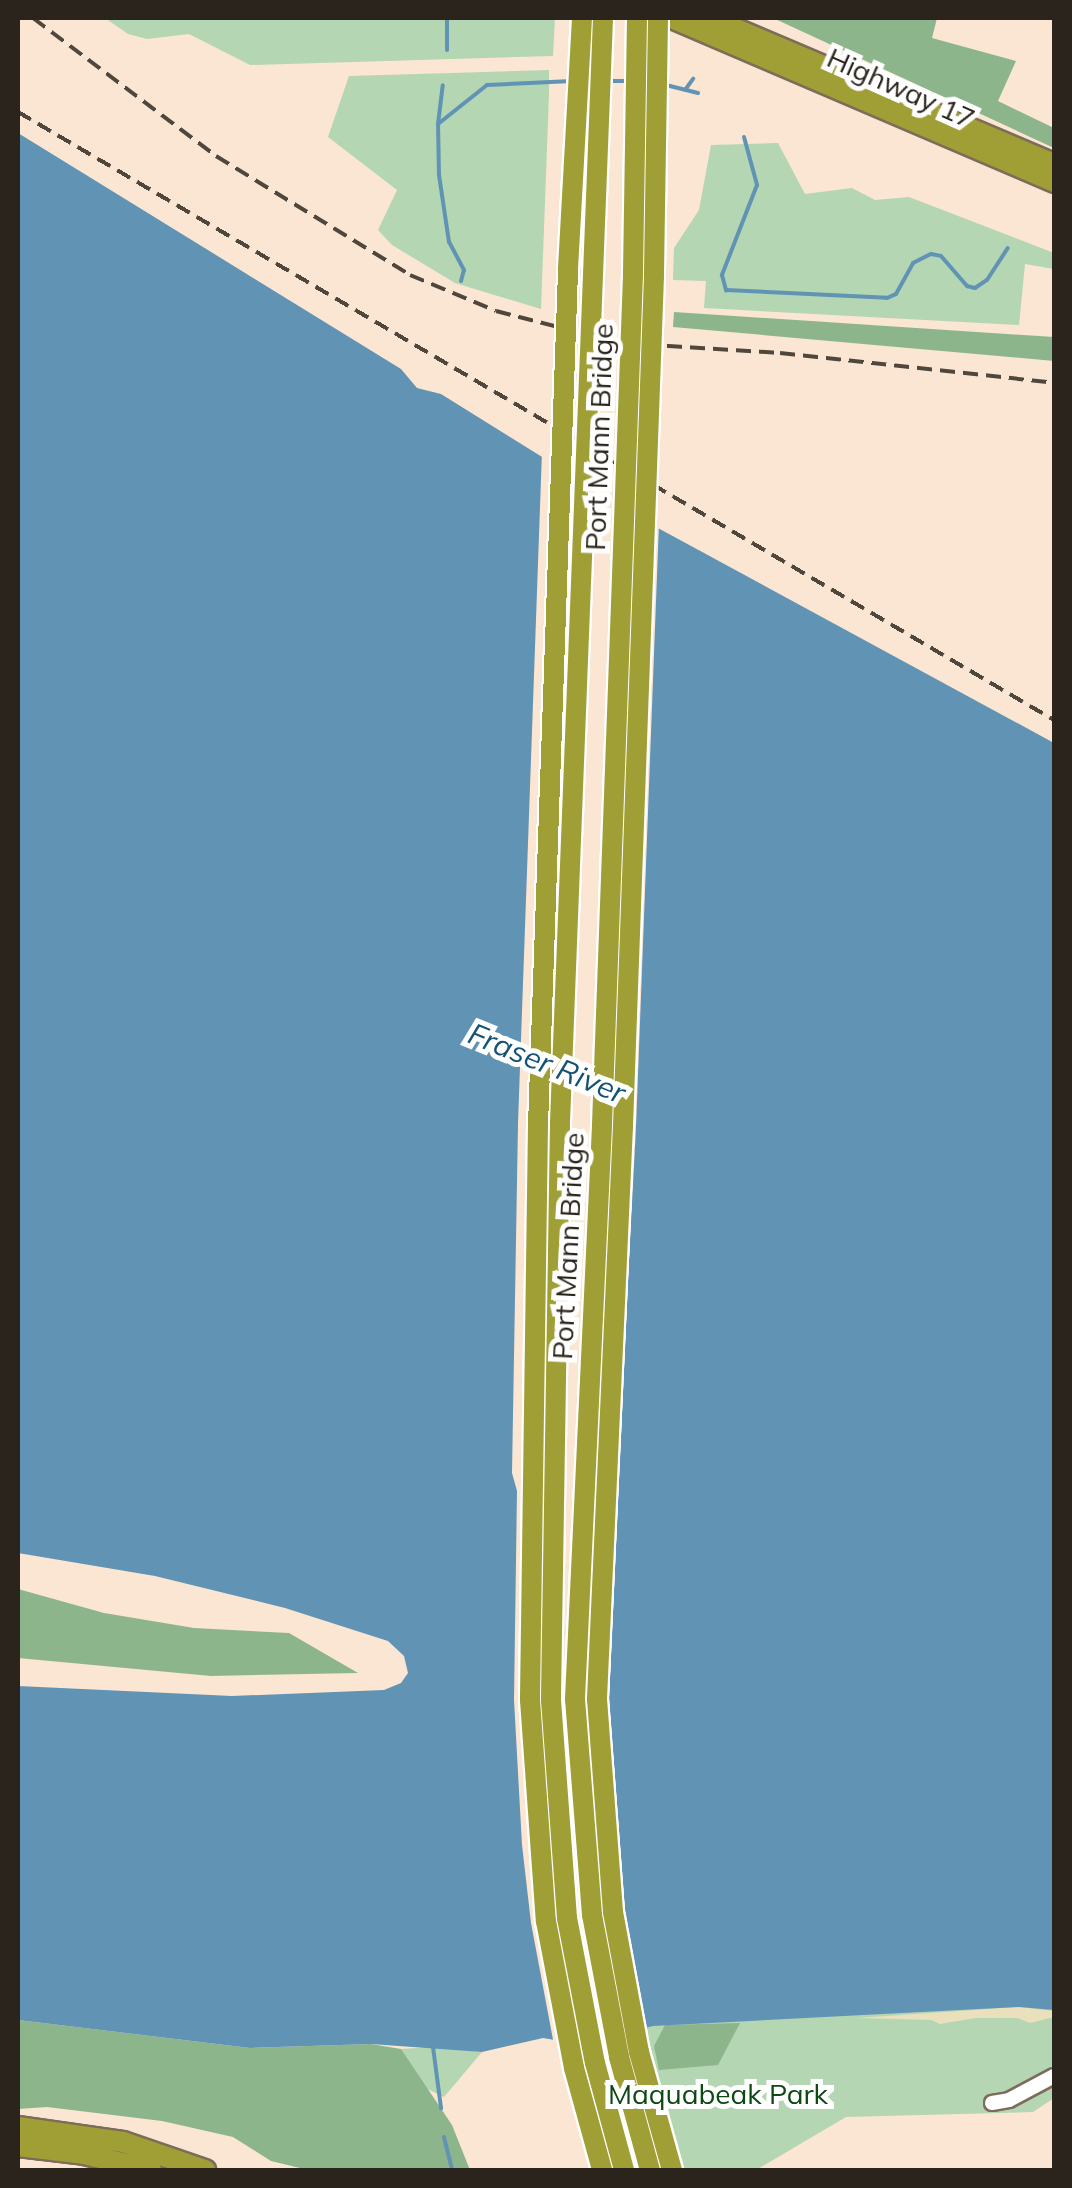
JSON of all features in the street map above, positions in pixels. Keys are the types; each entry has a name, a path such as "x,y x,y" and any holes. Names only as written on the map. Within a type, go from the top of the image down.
{"highway":[{"path":"582,18 568,272 538,1124 530,1700 546,1921 574,2068 602,2170"},
{"name":"Port Mann Bridge","path":"604,18 560,1105 551,1700 568,1918 595,2063 624,2170"},
{"name":"Port Mann Bridge","path":"637,18 633,274 602,1126 575,1699 592,1915 619,2058 650,2170"},
{"path":"658,18 654,276 624,1088 596,1699 612,1912 639,2052 672,2170"},
{"name":"Highway 17","path":"672,18 1054,182"},
{"name":"Highway 17","path":"710,18 1054,164"},
{"path":"18,2127 122,2142 205,2170"},
{"path":"18,2146 84,2154 150,2170"}],"street":[{"path":"992,2102 1009,2100 1054,2076"}],"green space":[{"path":"105,18 555,18 553,56 250,65 189,34 147,39 128,34"},
{"path":"773,18 937,18 932,38 1016,61 998,101 1054,128 1054,148"},
{"path":"549,70 541,309 455,283 392,245 378,230 397,190 328,137 349,76"},
{"path":"778,143 805,194 852,188 875,200 909,197 1054,253 1054,269 1025,264 1019,325 704,308 706,281 673,280 674,248 699,210 711,145"},
{"path":"674,312 1054,337 1054,361 673,327"},
{"path":"18,1589 104,1613 194,1628 289,1633 358,1673 211,1676 18,1658"},
{"name":"Maquabeak Park","path":"1054,2004 1054,2098 1033,2112 846,2117 756,2170 659,2170 615,2038 637,2015"},
{"path":"18,2020 250,2048 371,2044 401,2049 452,2125 470,2170 308,2170 271,2161 233,2137 162,2121 47,2107 18,2109"},
{"path":"740,2023 718,2065 659,2070 654,2046 665,2025"},
{"path":"433,2047 482,2052 444,2097 421,2086 401,2049"}],"sand":[{"path":"1019,2007 1054,2011 1054,2017 1030,2023 1017,2018 976,2018 940,2024 931,2020 857,2018"}],"water":[{"name":"Fraser River","path":"18,133 401,369 417,388 441,394 645,521 1054,743 1054,2010 1019,2007 653,2026 602,2039 573,2043 543,2038 482,2052 371,2044 250,2048 18,2020 18,1686 232,1696 384,1690 401,1683 408,1673 404,1656 388,1641 285,1608 155,1576 18,1553"}],"pier":[{"path":"542,451 659,523 636,1127 606,1699 622,1911 644,2033 573,2048 554,2045 531,1923 522,1845 514,1700 517,1491 512,1473 518,1123"}],"waterway":[{"path":"447,18 447,50"},
{"path":"685,90 693,79"},
{"path":"461,281 464,270 449,242 439,175 438,124 487,85 572,81"},
{"path":"607,81 627,81"},
{"path":"438,124 443,85"},
{"path":"666,85 698,93"},
{"path":"744,137 757,185 722,275 726,290 887,298 896,294 913,263 931,254 941,256 967,286 975,288 987,280 1008,248"},
{"path":"433,2047 441,2108"},
{"path":"444,2137 452,2170"}],"railway":[{"path":"33,18 216,156 410,275 496,311 621,343 780,353 1054,383"},
{"path":"18,112 1054,720"}]}
